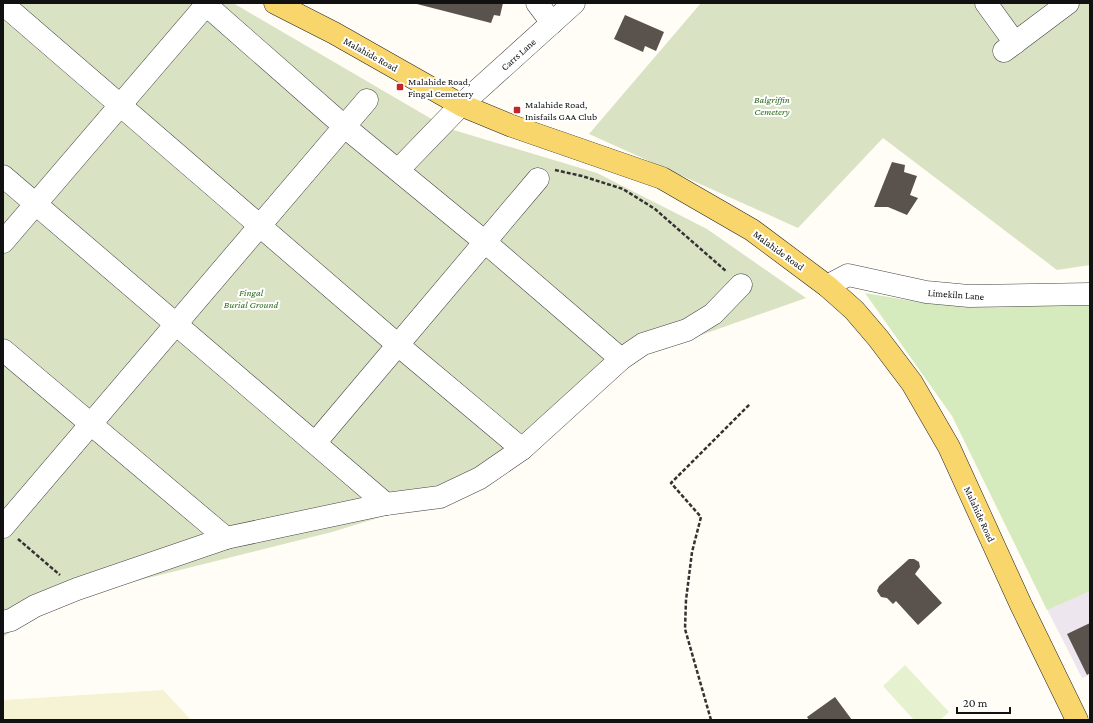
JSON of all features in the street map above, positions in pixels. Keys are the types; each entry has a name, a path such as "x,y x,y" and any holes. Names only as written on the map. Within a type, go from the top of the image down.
{"main road":[{"name":"Malahide Road","path":"275,3 341,37 461,105 512,126 662,178 752,230 827,286 854,310 878,338 912,383 949,447 1021,605 1077,720"}],"street":[{"path":"537,3 552,24"},
{"name":"Carrs Lane","path":"398,170 461,105 574,3"},
{"path":"986,3 1009,47 1068,3"},
{"path":"3,4 398,345 522,449"},
{"path":"3,242 205,4 345,127 485,242 621,359"},
{"path":"4,524 368,100"},
{"path":"3,176 386,504"},
{"path":"315,443 538,179"},
{"name":"Limekiln Lane","path":"827,286 848,275 926,292 969,296 1090,294"},
{"path":"3,622 11,620 35,606 78,589 226,538 386,504 440,497 480,478 522,449 621,359 644,344 687,330 713,314 741,285"},
{"path":"3,350 226,538"}],"path":[{"path":"538,179 557,169 623,189 655,209 741,285"},
{"path":"711,720 685,629 686,600 692,552 701,518 671,483 750,404"},
{"path":"4,524 78,589"}],"shaded area":[{"path":"1090,590 1090,675 1082,678 1046,607"},
{"path":"163,690 191,720 3,720 3,700"}],"green space":[{"name":"Fingal Burial Ground","path":"3,3 233,3 447,128 597,173 707,229 806,298 633,359 488,484 332,532 56,601 3,637"},
{"name":"Balgriffin Cemetery","path":"701,3 1090,3 1090,265 1057,270 883,138 798,228 589,134"},
{"path":"865,293 924,303 967,306 1090,302 1090,591 1047,610 952,416"},
{"path":"905,665 949,712 940,720 914,720 883,686"}],"building":[{"path":"413,3 503,3 500,16 494,15 491,23"},
{"path":"625,15 664,32 656,51 645,46 643,52 614,39"},
{"path":"892,162 905,165 904,172 917,176 910,195 918,198 907,215 888,207 874,207"},
{"path":"909,559 914,559 919,562 920,567 915,574 942,603 918,625 896,601 893,604 887,598 881,597 877,591 879,586"},
{"path":"1090,623 1090,673 1087,675 1067,634"},
{"path":"835,697 852,720 809,720 807,717"}],"place":[{"name":"Malahide Road, Fingal Cemetery","path":"400,87"},
{"name":"Malahide Road, Inisfails GAA Club","path":"517,110"}]}
